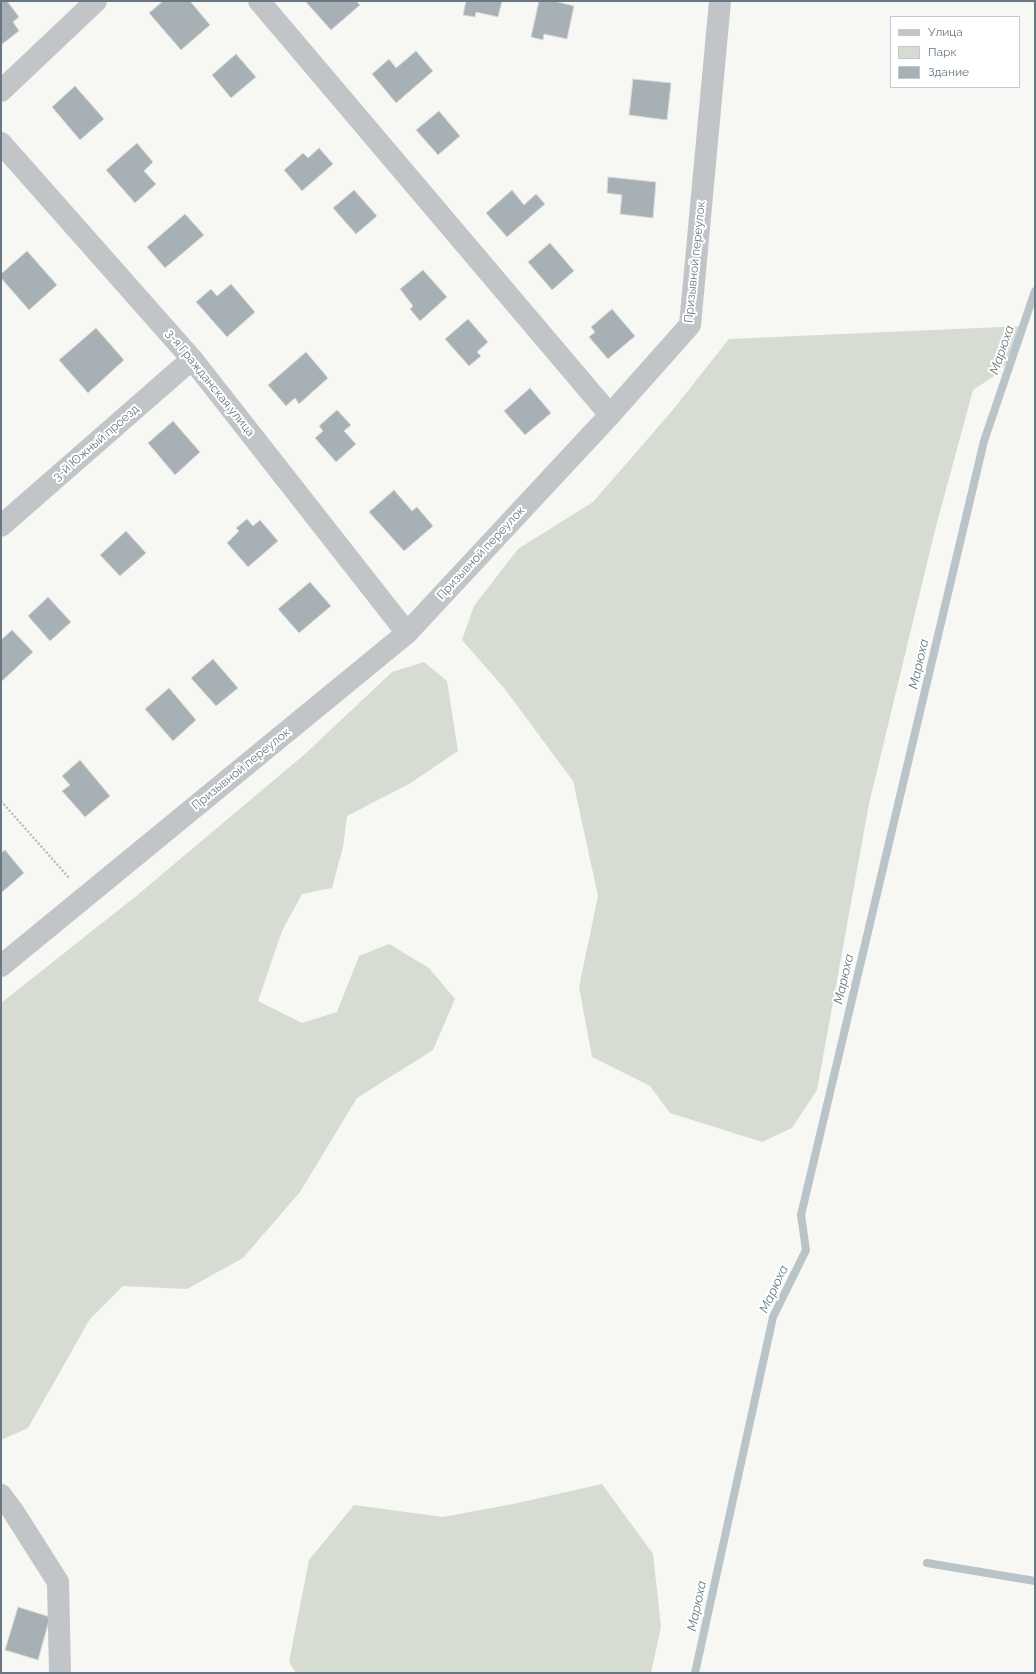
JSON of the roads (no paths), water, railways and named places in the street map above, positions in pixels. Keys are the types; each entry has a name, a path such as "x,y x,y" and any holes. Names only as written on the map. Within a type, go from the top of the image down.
{"street":[{"path":"1,91 96,1"},
{"path":"259,1 610,415"},
{"name":"Призывной переулок","path":"1,966 407,633 610,415 690,325 720,1"},
{"name":"3-я Гражданская улица","path":"1,143 192,359 407,633"},
{"name":"3-й Южный проезд","path":"1,526 192,359"},
{"path":"1,1495 13,1511 58,1582 60,1673"}],"waterway":[{"name":"Марюха","path":"695,1673 773,1317 806,1250 801,1215 984,441 1035,291"},
{"path":"927,1563 1035,1581"}]}
